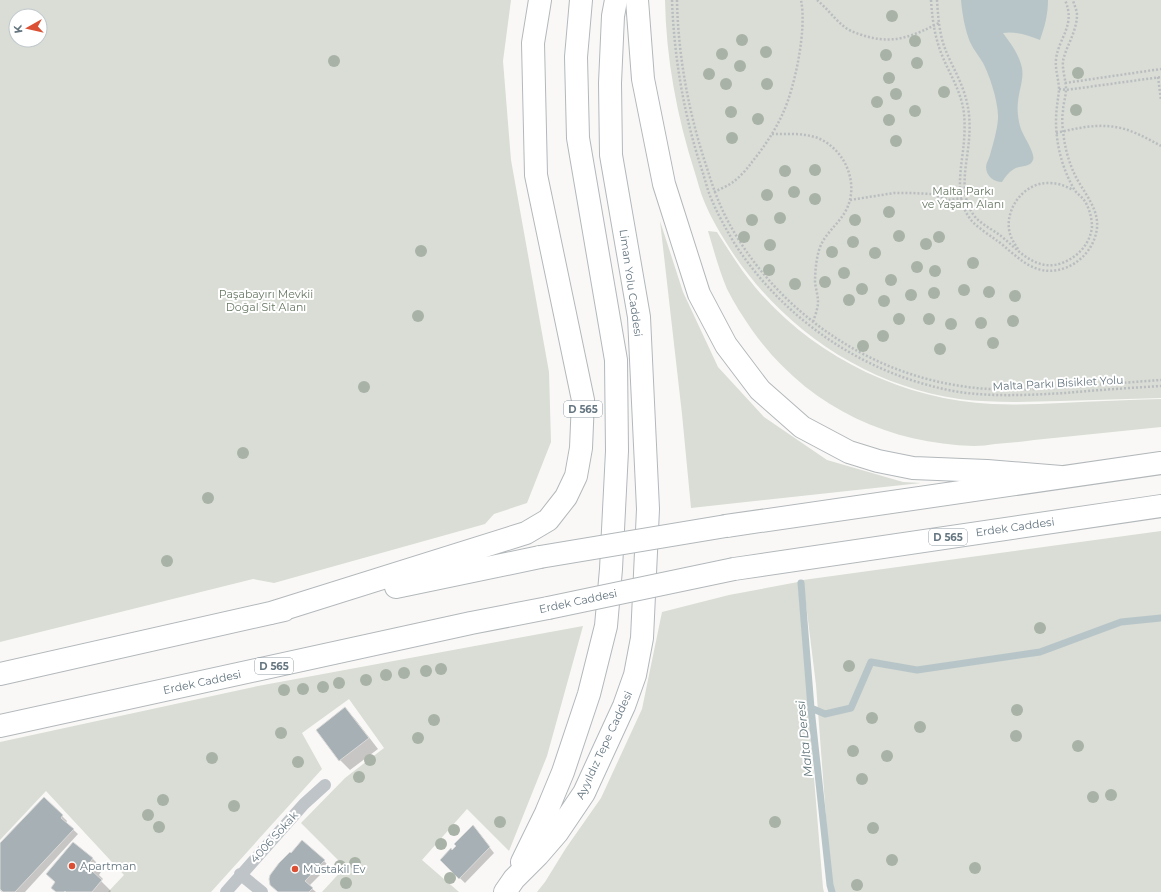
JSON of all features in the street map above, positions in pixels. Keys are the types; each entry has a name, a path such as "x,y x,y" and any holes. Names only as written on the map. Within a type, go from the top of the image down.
{"main road":[{"name":"D 565","path":"270,613 526,534 548,520 566,497 576,476 581,448 583,400 536,175 533,43 540,0"},
{"name":"Ayyıldız Tepe Caddesi","path":"509,886 546,813 563,772 589,694 606,626 611,569 617,451 616,360 578,138 576,57 581,0"},
{"name":"Liman Yolu Caddesi","path":"616,0 613,16 610,83 611,155 639,317 647,472 648,509 642,638"},
{"name":"D 565","path":"637,0 643,79 667,191 700,294 726,345 760,390 802,427 850,452 878,461 913,468 987,471 1061,477"},
{"name":"D 565","path":"0,674 270,613 540,557 726,526 1161,463"},
{"name":"Erdek Caddesi","path":"0,726 471,623 734,569 1161,506"},
{"name":"Ayyıldız Tepe Caddesi","path":"509,886 557,833 584,793 624,706 635,675 642,638"}],"lane":[{"name":"4006 Sokak","path":"226,892 240,874 304,804 326,785"},
{"path":"240,874 262,892"}],"path":[{"name":"Malta Parkı Bisiklet Yolu","path":"672,0 677,60 685,106 696,153 711,199 743,256 763,282 785,305 810,327 836,345 895,375 927,385 959,392 992,395 1025,395 1161,386"},
{"path":"677,0 682,60 690,105 701,152 714,192 730,225 747,253 789,302 813,322 839,341 867,357 897,370 928,380 960,386 992,390 1025,390 1161,380"},
{"path":"714,192 733,182 748,167 761,151 784,112 794,82 802,33 802,0"},
{"path":"817,0 847,28 861,35 876,39 892,40 907,37 939,23"},
{"path":"931,0 933,20 939,47 958,89 962,104 964,122 964,140 960,172 962,204 966,213 975,224 1029,266 1043,271 1059,270 1073,265 1085,255 1093,242 1097,227 1095,212 1089,197 1074,172 1067,153 1063,131 1062,111 1066,90 1063,59 1073,34 1077,16 1073,0"},
{"path":"937,0 939,23 944,46 963,87 967,103 970,122 965,172 966,198 976,217 982,223 1002,237 1020,253 1031,261 1044,265 1058,265 1071,260 1081,252 1088,240 1092,226 1090,213 1084,200 1074,190 1062,184 1049,182 1036,185 1024,192 1015,202 1010,215 1009,228 1013,242 1020,253"},
{"path":"1065,0 1070,16 1066,32 1056,58 1059,89 1056,111 1056,133 1060,154 1074,190"},
{"path":"1065,83 1161,70"},
{"path":"1059,89 1066,90 1160,77 1161,100"},
{"path":"1056,133 1091,125 1105,125 1120,127 1134,132 1161,146"},
{"path":"772,134 806,135 825,142 834,148 842,158 847,168 850,180 850,200 845,212 825,237 816,259 815,271 818,303 813,322"},
{"path":"850,200 912,192 931,194 950,200 966,198"}],"green space":[{"name":"Paşabayırı Mevkii Doğal Sit Alanı","path":"0,0 511,0 503,61 511,160 549,372 551,442 527,503 494,514 485,524 274,583 253,579 0,642"},
{"name":"Malta Parkı ve Yaşam Alanı","path":"665,0 1161,0 1161,398 1022,402 959,399 924,392 889,380 857,365 826,347 798,325 771,301 748,274 721,234 703,198 678,109 670,65"},
{"path":"660,221 683,292 718,367 764,417 827,460 903,482 921,483 691,508"},
{"path":"708,231 717,232 755,287 778,312 804,334 832,353 862,370 925,394 958,401 992,404 1035,404 1161,399 1161,427 982,446 941,443 909,437 878,428 849,415 822,399 796,379 773,356 752,330 727,289"},
{"path":"1161,531 1161,892 834,892 831,883 816,685 803,580"},
{"path":"798,582 824,892 537,892 601,798 642,709 662,612 729,595"},
{"path":"583,626 547,756 509,851 467,809 422,860 459,892 322,892 345,867 301,823 345,778 384,748 349,699 302,733 322,769 211,892 108,892 124,875 46,791 0,840 0,742 258,686"}],"shaded area":[{"path":"961,0 1048,0 1046,20 1040,40 1022,34 1003,33 1012,45 1021,63 1022,76 1018,117 1021,130 1033,153 1033,160 1030,164 1014,169 1002,182 991,178 986,170 986,164 997,128 997,106 994,90 986,69 971,45 968,37"}],"building":[{"path":"345,707 369,738 339,761 316,730"},
{"path":"44,797 63,815 61,818 74,829 15,892 3,892 0,889 0,843"},
{"path":"473,825 490,847 459,879 440,860 451,848 452,850 456,846 454,844"},
{"name":"Müstakil Ev","path":"302,840 325,860 305,881 313,888 309,892 278,892 270,885 270,875 279,863 290,852 291,853"},
{"name":"Apartman","path":"73,842 93,858 89,864 93,868 91,870 102,880 92,892 56,892 51,888 55,882 46,874"}],"waterway":[{"name":"Malta Deresi","path":"801,583 811,708 832,892"},
{"path":"811,708 825,714 851,708 871,662 917,670 1040,652 1121,622 1161,618"}],"place":[{"name":"Apartman","path":"72,866"},
{"name":"Müstakil Ev","path":"295,869"}]}
